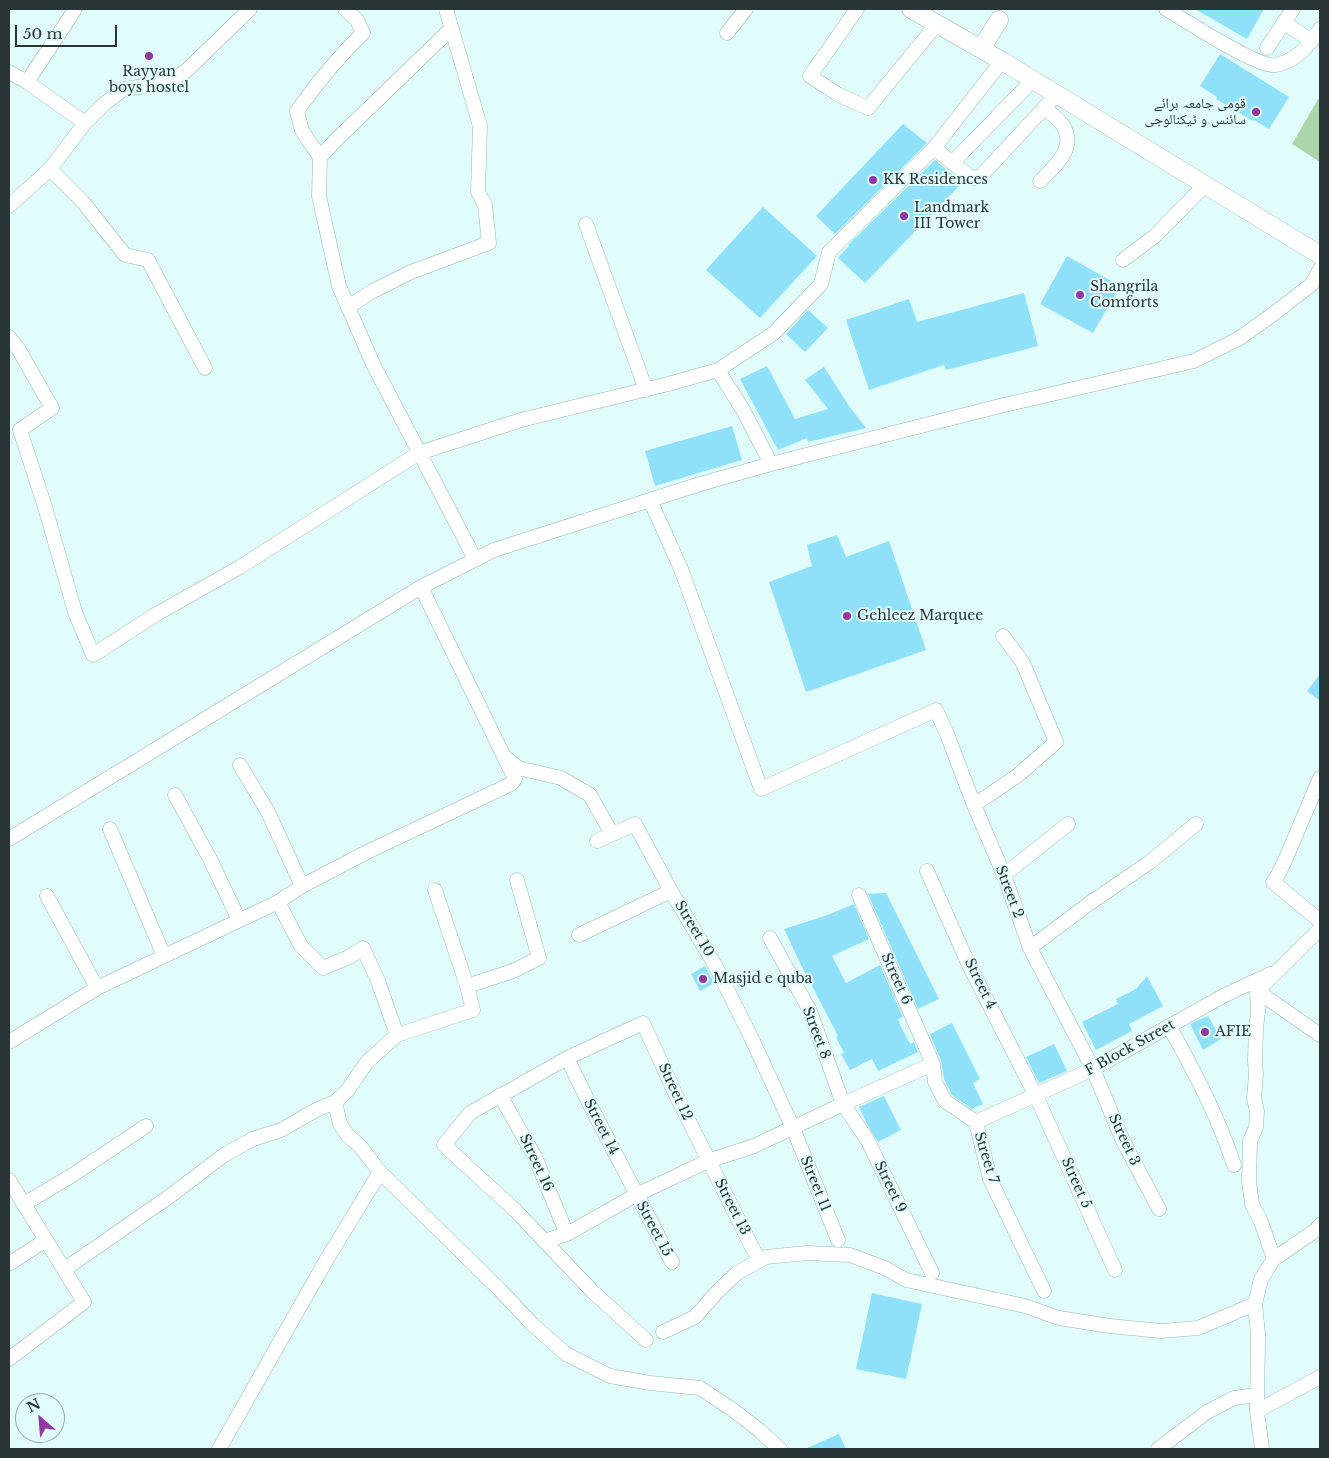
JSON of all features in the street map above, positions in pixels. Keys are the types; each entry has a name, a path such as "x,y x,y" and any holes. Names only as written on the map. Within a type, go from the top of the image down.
{"main road":[{"path":"911,9 1057,94 1320,255"},
{"path":"981,49 999,20"}],"street":[{"path":"9,206 50,169 86,123 104,104 124,89 166,83 186,71 250,9"},
{"path":"345,9 357,20 363,33 337,59 297,111 302,131 320,157 320,196 339,286 373,364 475,559"},
{"path":"348,307 411,272 488,243 485,205 478,192 480,126 446,9"},
{"path":"727,33 746,9"},
{"path":"857,9 810,76 839,95 868,108 936,24"},
{"path":"1166,9 1237,51 1274,66 1295,58 1308,47 1316,35 1284,23"},
{"path":"1268,48 1293,9"},
{"path":"27,82 74,11"},
{"path":"320,157 452,28"},
{"path":"9,337 19,350 52,408 20,430 45,506 76,612 93,655 155,615 240,566 419,452 521,420 646,390 718,370 774,333 821,284 829,252 934,148 1002,61"},
{"path":"9,72 27,82 86,123"},
{"path":"953,162 1033,80"},
{"path":"934,148 969,176 974,178 981,176 1057,94"},
{"path":"1040,181 1064,156 1067,146 1067,138 1062,124 1044,108"},
{"path":"50,169 83,202 125,255 148,260 205,368"},
{"path":"1123,260 1155,236 1205,185"},
{"path":"586,224 646,390"},
{"path":"9,839 421,587 494,550 700,484 771,464 996,407 1194,361 1238,339 1272,315 1312,284 1320,269"},
{"path":"718,370 743,410 771,464"},
{"name":"Street 2","path":"650,500 681,569 761,789 936,710 1004,875 1030,948 1093,1069"},
{"path":"9,1042 97,988 278,902 302,886 367,852 512,784 515,779 421,587"},
{"path":"974,805 1017,776 1056,742 1023,664 1003,636"},
{"path":"502,754 518,768 561,778 590,795 612,834"},
{"path":"240,765 268,812 302,886"},
{"path":"1320,778 1282,867 1273,882 1320,921"},
{"path":"175,795 210,859 240,920"},
{"name":"Street 10","path":"597,841 635,824 671,891 715,965 751,1037 792,1128"},
{"path":"1004,875 1068,824"},
{"path":"1030,948 1090,903 1150,862 1196,824"},
{"path":"110,829 164,956"},
{"name":"Street 4","path":"927,871 968,963 1036,1096"},
{"path":"467,986 513,971 539,958 517,880"},
{"path":"65,1270 170,1196 224,1155 253,1138 281,1130 316,1110 335,1102 347,1092 367,1062 397,1035 473,1010 467,986 435,890"},
{"path":"579,935 671,891"},
{"name":"Street 6","path":"859,895 933,1064"},
{"path":"47,896 97,988"},
{"path":"278,902 301,946 324,968 349,957 363,948 378,981 397,1035"},
{"path":"1257,991 1320,929"},
{"name":"Street 8","path":"770,938 810,1011 843,1104"},
{"name":"F Block Street","path":"976,1122 1093,1069 1223,996 1282,968"},
{"path":"1257,991 1320,1036"},
{"path":"1257,991 1258,1012 1254,1098 1257,1111 1256,1127 1250,1141 1249,1181 1252,1204 1261,1222 1274,1260"},
{"name":"Street 12","path":"567,1058 642,1023 708,1161"},
{"path":"1169,1026 1200,1082 1227,1143 1234,1165"},
{"path":"567,1058 470,1113 444,1145 515,1210 593,1292 646,1340"},
{"name":"Street 14","path":"567,1058 636,1195"},
{"path":"544,1241 567,1234 636,1195 708,1161 754,1146 933,1064"},
{"name":"Street 7","path":"933,1064 935,1082 945,1101 976,1122 990,1178 1044,1291"},
{"name":"Street 3","path":"1093,1069 1123,1141 1159,1209"},
{"name":"Street 16","path":"500,1095 535,1157 567,1234"},
{"name":"Street 5","path":"1036,1096 1116,1270"},
{"path":"335,1102 340,1124 348,1136 360,1146 380,1172 532,1324 566,1354 610,1376 650,1383 700,1388 733,1410 780,1449"},
{"name":"Street 9","path":"843,1104 868,1141 932,1273"},
{"path":"24,1204 71,1176 146,1126"},
{"name":"Street 11","path":"792,1128 838,1240"},
{"name":"Street 13","path":"708,1161 755,1253"},
{"path":"218,1449 327,1259 380,1172"},
{"path":"9,1180 84,1302 9,1359"},
{"name":"Street 15","path":"636,1195 672,1262"},
{"path":"1262,1449 1257,1411 1258,1334 1255,1304 1261,1279 1274,1260 1319,1228"},
{"path":"9,1264 46,1240"},
{"path":"664,1332 695,1317 737,1273 766,1257 807,1253 850,1255 885,1268 906,1280 1025,1306 1059,1318 1110,1326 1161,1331 1198,1328 1255,1304"},
{"path":"1257,1411 1320,1378"},
{"path":"1158,1449 1207,1412 1234,1398 1257,1395"}],"green space":[{"path":"1320,96 1320,162 1292,144"}],"building":[{"path":"1195,9 1264,9 1247,39"},
{"path":"1220,54 1289,97 1269,129 1216,99 1217,97 1200,86"},
{"name":"KK Residences","path":"903,124 927,143 835,234 816,216"},
{"name":"Landmark III Tower","path":"935,160 962,183 865,283 838,258 848,245"},
{"path":"763,207 817,256 760,318 706,270"},
{"name":"Shangrila Comforts","path":"1067,256 1120,286 1093,333 1040,304"},
{"path":"1024,293 1038,346 946,370 944,365 869,390 846,320 909,299 917,322"},
{"path":"808,310 828,328 805,352 786,334"},
{"path":"767,366 795,419 828,409 805,380 824,367 849,406 866,428 808,442 807,438 778,450 740,379"},
{"path":"732,426 742,460 655,486 645,451"},
{"name":"Gehleez Marquee","path":"837,535 846,557 889,541 926,650 806,692 769,582 812,566 807,545"},
{"path":"1320,674 1320,701 1307,691"},
{"path":"886,893 939,999 918,1009 868,894"},
{"path":"854,904 869,939 832,956 846,983 880,965 903,1017 898,1019 899,1023 910,1044 914,1042 918,1052 878,1071 872,1059 850,1070 841,1054 844,1053 836,1037 838,1036 784,929 825,916"},
{"name":"Masjid e quba","path":"705,966 714,983 700,991 691,974"},
{"path":"1147,976 1163,1006 1129,1024 1132,1031 1096,1050 1082,1022 1118,1004 1116,999 1136,989"},
{"name":"AFIE","path":"1208,1016 1221,1039 1203,1050 1190,1024"},
{"path":"952,1023 980,1079 973,1083 983,1104 972,1109 952,1095 944,1079 941,1061 930,1034"},
{"path":"1054,1044 1067,1071 1039,1083 1026,1057"},
{"path":"884,1096 901,1130 878,1142 859,1107"},
{"path":"872,1293 922,1304 906,1379 856,1369"},
{"path":"839,1434 846,1449 805,1449"}],"place":[{"name":"Rayyan boys hostel","path":"149,56"},
{"name":"قومی جامعہ برائے سائنس و ٹیکنالوجی","path":"1256,112"},
{"name":"KK Residences","path":"873,180"},
{"name":"Landmark III Tower","path":"904,216"},
{"name":"Shangrila Comforts","path":"1080,295"},
{"name":"Gehleez Marquee","path":"847,616"},
{"name":"Masjid e quba","path":"703,979"},
{"name":"AFIE","path":"1205,1032"}]}
